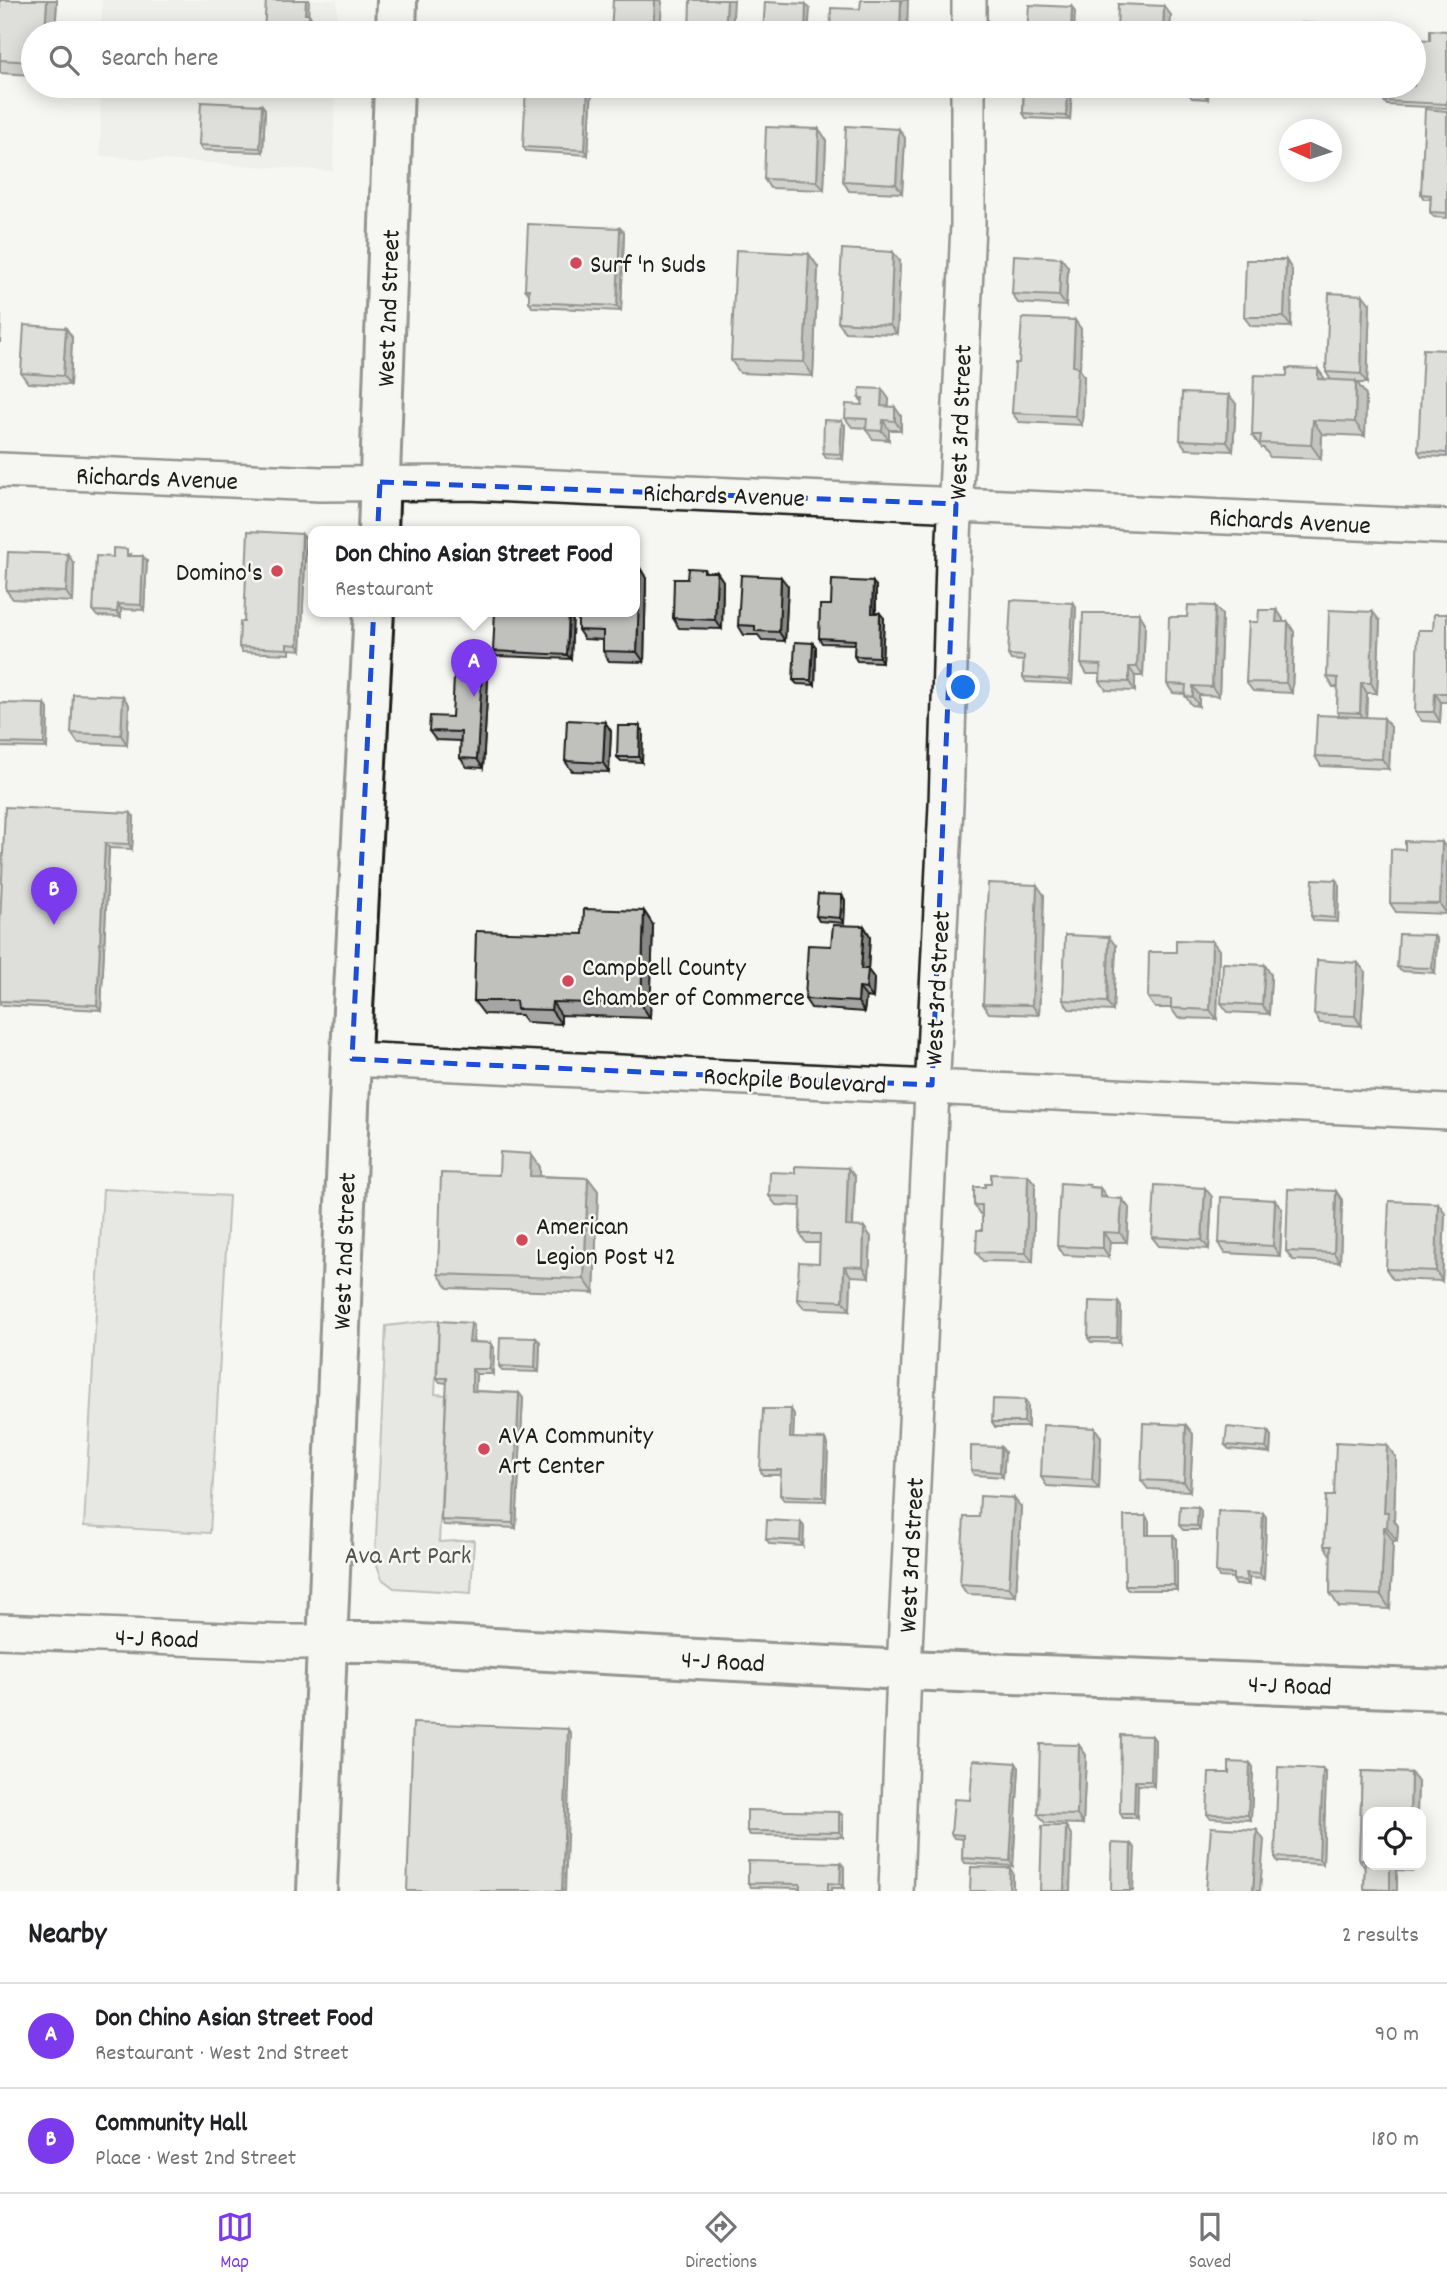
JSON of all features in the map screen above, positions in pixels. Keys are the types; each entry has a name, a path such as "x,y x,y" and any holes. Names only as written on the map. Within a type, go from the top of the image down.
{"main road":[{"path":"396,21 397,0"},
{"name":"West 2nd Street","path":"378,526 394,98"},
{"name":"West 2nd Street","path":"317,1891 374,617"},
{"name":"4-J Road","path":"328,1642 381,1642 904,1670 1447,1690"}],"street":[{"path":"969,0 969,21"},
{"name":"West 3rd Street","path":"897,1891 904,1670 946,805 968,224 968,98"},
{"name":"Richards Avenue","path":"0,470 320,484 468,483 1447,527"},
{"name":"Rockpile Boulevard","path":"352,1059 1447,1112"},
{"name":"4-J Road","path":"0,1631 328,1642"}],"highlighted area":[{"path":"380,482 956,504 932,1085 352,1059"}],"shaded area":[{"path":"102,0 337,0 337,21 102,21"},
{"path":"101,98 335,98 333,171 100,156"}],"green space":[{"path":"103,1189 229,1196 210,1533 84,1526"},
{"name":"Ava Art Park","path":"439,1320 435,1394 446,1395 439,1542 474,1540 471,1593 394,1588 382,1579 375,1559 386,1326"}],"building":[{"path":"0,0 47,0 46,21 21,21 21,61 0,60"},
{"path":"266,0 306,0 305,14 309,14 309,21 265,21"},
{"path":"613,0 655,0 654,21 612,21"},
{"path":"690,0 727,0 726,21 689,21"},
{"path":"861,0 901,0 900,21 830,21 831,8 860,9"},
{"path":"765,2 806,4 805,21 764,21"},
{"path":"1118,4 1164,6 1163,21 1117,21"},
{"path":"1029,5 1072,7 1071,21 1028,21"},
{"path":"1430,30 1447,31 1447,104 1384,101 1384,98 1426,98 1426,40 1430,40"},
{"path":"525,98 587,98 585,150 523,147"},
{"path":"1024,98 1067,98 1066,116 1023,113"},
{"path":"201,102 262,105 260,148 199,145"},
{"path":"1425,109 1447,111 1447,213 1430,212 1431,195 1421,194"},
{"path":"846,126 899,129 896,184 843,181"},
{"path":"766,127 819,129 817,181 764,179"},
{"name":"Surf 'n Suds","path":"528,224 620,228 617,306 529,302 529,289 525,289"},
{"path":"842,249 893,252 890,325 838,322"},
{"path":"736,250 809,254 804,362 731,360"},
{"path":"1014,255 1061,258 1059,296 1012,294"},
{"path":"1246,260 1286,260 1284,317 1244,317"},
{"path":"1329,293 1363,295 1361,374 1326,372"},
{"path":"1022,318 1075,320 1073,366 1078,367 1075,416 1012,413 1015,363 1019,363"},
{"path":"24,325 66,328 63,376 21,373"},
{"path":"1423,349 1447,350 1447,453 1418,451"},
{"path":"1287,368 1318,369 1318,379 1356,381 1355,422 1313,420 1311,445 1260,443 1261,435 1252,435 1254,375 1287,376"},
{"path":"860,388 882,389 881,406 895,407 895,421 883,420 882,431 866,430 867,419 845,418 846,404 862,405 863,398 859,398"},
{"path":"1182,393 1229,395 1227,442 1180,440"},
{"path":"824,420 842,421 840,454 823,453"},
{"name":"Domino's","path":"248,531 302,534 298,645 287,644 287,649 239,647 240,622 244,622"},
{"path":"113,548 127,549 127,556 143,556 141,605 118,604 117,612 93,611 96,556 113,557"},
{"path":"8,552 68,554 66,592 6,590"},
{"path":"688,568 717,572 715,620 673,618 674,579 687,579"},
{"path":"741,575 781,577 779,632 755,631 755,626 738,625"},
{"path":"832,580 873,582 872,613 880,613 879,657 854,656 855,640 819,638 820,605 831,605"},
{"path":"1011,600 1073,603 1069,680 1023,677 1024,656 1008,655"},
{"path":"1188,605 1215,606 1212,687 1193,686 1193,697 1185,696 1186,685 1167,684 1169,617 1187,617"},
{"path":"1259,610 1277,610 1276,622 1288,622 1286,683 1246,682 1249,622 1258,622"},
{"path":"1329,610 1373,612 1371,683 1361,683 1360,713 1337,712 1338,678 1327,677"},
{"path":"1083,613 1139,613 1137,667 1129,667 1129,682 1100,681 1101,665 1081,664"},
{"path":"1434,614 1447,614 1447,693 1435,693 1434,712 1415,712 1418,630 1433,630"},
{"path":"495,617 569,617 567,655 493,651"},
{"path":"578,617 638,617 637,652 603,651 603,631 578,630"},
{"path":"795,642 813,643 811,680 793,680"},
{"path":"468,651 483,652 477,759 460,758 461,732 429,731 430,716 452,717 455,658 468,659"},
{"path":"73,694 123,696 121,735 71,733"},
{"path":"0,703 45,704 44,744 0,743"},
{"path":"1317,715 1384,718 1382,759 1315,756"},
{"path":"567,720 605,722 603,763 565,761"},
{"path":"618,726 640,726 639,757 617,757"},
{"path":"5,807 131,813 129,844 105,843 97,1005 0,1001"},
{"path":"1405,841 1442,842 1440,904 1390,903 1391,849 1405,850"},
{"path":"1313,879 1336,880 1335,918 1311,916"},
{"path":"988,883 1037,885 1032,1005 983,1004"},
{"path":"818,894 842,895 840,918 816,916"},
{"name":"Campbell County Chamber of Commerce","path":"584,909 644,911 641,1004 552,1002 551,1010 517,1009 516,1001 474,1001 476,931 583,934"},
{"path":"833,925 864,926 861,969 868,969 866,989 859,988 858,1002 805,999 808,945 831,946"},
{"path":"1399,934 1434,935 1432,968 1397,967"},
{"path":"1065,935 1109,937 1107,1002 1063,1000"},
{"path":"1176,940 1212,941 1210,1010 1171,1008 1171,999 1148,998 1149,952 1176,952"},
{"path":"1317,960 1358,963 1355,1016 1314,1014"},
{"path":"1223,963 1265,965 1262,1005 1221,1003"},
{"name":"American Legion Post 42","path":"500,1152 531,1154 530,1176 588,1178 584,1279 438,1274 441,1173 499,1175"},
{"path":"795,1166 848,1168 846,1226 864,1227 863,1267 844,1266 843,1301 797,1299 799,1262 819,1263 820,1234 800,1234 801,1197 769,1196 770,1172 795,1173"},
{"path":"991,1174 1028,1175 1026,1253 976,1252 977,1230 982,1230 982,1205 974,1205 974,1187 991,1184"},
{"path":"1060,1183 1090,1185 1100,1188 1100,1197 1122,1199 1120,1233 1103,1232 1103,1248 1057,1246"},
{"path":"1155,1185 1205,1188 1202,1240 1152,1237"},
{"path":"1288,1189 1336,1191 1334,1253 1286,1251"},
{"path":"1221,1197 1275,1200 1273,1246 1219,1243"},
{"path":"1389,1201 1438,1203 1436,1271 1386,1269"},
{"path":"1089,1301 1118,1302 1117,1338 1088,1338"},
{"name":"AVA Community Art Center","path":"439,1321 471,1323 469,1342 491,1343 490,1369 472,1369 472,1391 519,1393 513,1523 441,1520 447,1378 437,1378"},
{"path":"500,1337 536,1338 535,1368 499,1366"},
{"path":"993,1399 1025,1400 1024,1422 992,1422"},
{"path":"763,1409 791,1409 790,1438 825,1439 823,1497 780,1495 781,1470 760,1470"},
{"path":"1143,1423 1186,1425 1184,1482 1141,1480"},
{"path":"1043,1425 1095,1428 1092,1480 1041,1477"},
{"path":"1227,1427 1268,1431 1266,1448 1225,1445"},
{"path":"1336,1442 1387,1445 1384,1512 1388,1512 1387,1527 1384,1527 1381,1595 1330,1593 1331,1546 1324,1546 1326,1496 1334,1496"},
{"path":"971,1446 1001,1447 1000,1472 971,1470"},
{"path":"980,1496 1014,1498 1009,1587 960,1584 964,1517 979,1517"},
{"path":"1180,1506 1198,1507 1197,1526 1179,1525"},
{"path":"1218,1511 1263,1513 1260,1574 1246,1573 1246,1581 1233,1580 1233,1574 1216,1573"},
{"path":"1124,1516 1146,1516 1146,1535 1173,1535 1174,1585 1125,1585"},
{"path":"767,1520 801,1522 800,1541 766,1539"},
{"path":"413,1723 568,1729 562,1891 407,1891"},
{"path":"1121,1735 1152,1736 1151,1781 1135,1781 1134,1813 1120,1813"},
{"path":"1040,1744 1079,1745 1077,1815 1038,1814"},
{"path":"973,1760 1016,1763 1010,1861 962,1858 963,1835 951,1834 954,1799 970,1800"},
{"path":"1229,1762 1250,1763 1248,1815 1207,1814 1209,1773 1229,1773"},
{"path":"1278,1767 1323,1769 1319,1859 1275,1857"},
{"path":"1362,1771 1411,1773 1410,1807 1363,1807 1363,1860 1359,1859"},
{"path":"747,1810 839,1812 839,1832 747,1831"},
{"path":"1042,1826 1066,1826 1064,1891 1040,1891"},
{"path":"1211,1827 1257,1830 1253,1891 1206,1891"},
{"path":"1112,1843 1131,1844 1130,1891 1111,1891"},
{"path":"748,1861 841,1863 840,1884 828,1883 828,1891 800,1891 800,1884 748,1883"},
{"path":"971,1867 1010,1868 1009,1891 970,1891"},
{"path":"1365,1870 1390,1870 1390,1890 1364,1889"}],"place":[{"name":"Surf 'n Suds","path":"576,263"},
{"name":"Domino's","path":"277,571"},
{"name":"Don Chino Asian Street Food","path":"474,697"},
{"name":"Community Hall","path":"54,925"},
{"name":"Campbell County Chamber of Commerce","path":"568,981"},
{"name":"American Legion Post 42","path":"522,1240"},
{"name":"AVA Community Art Center","path":"484,1449"}]}
